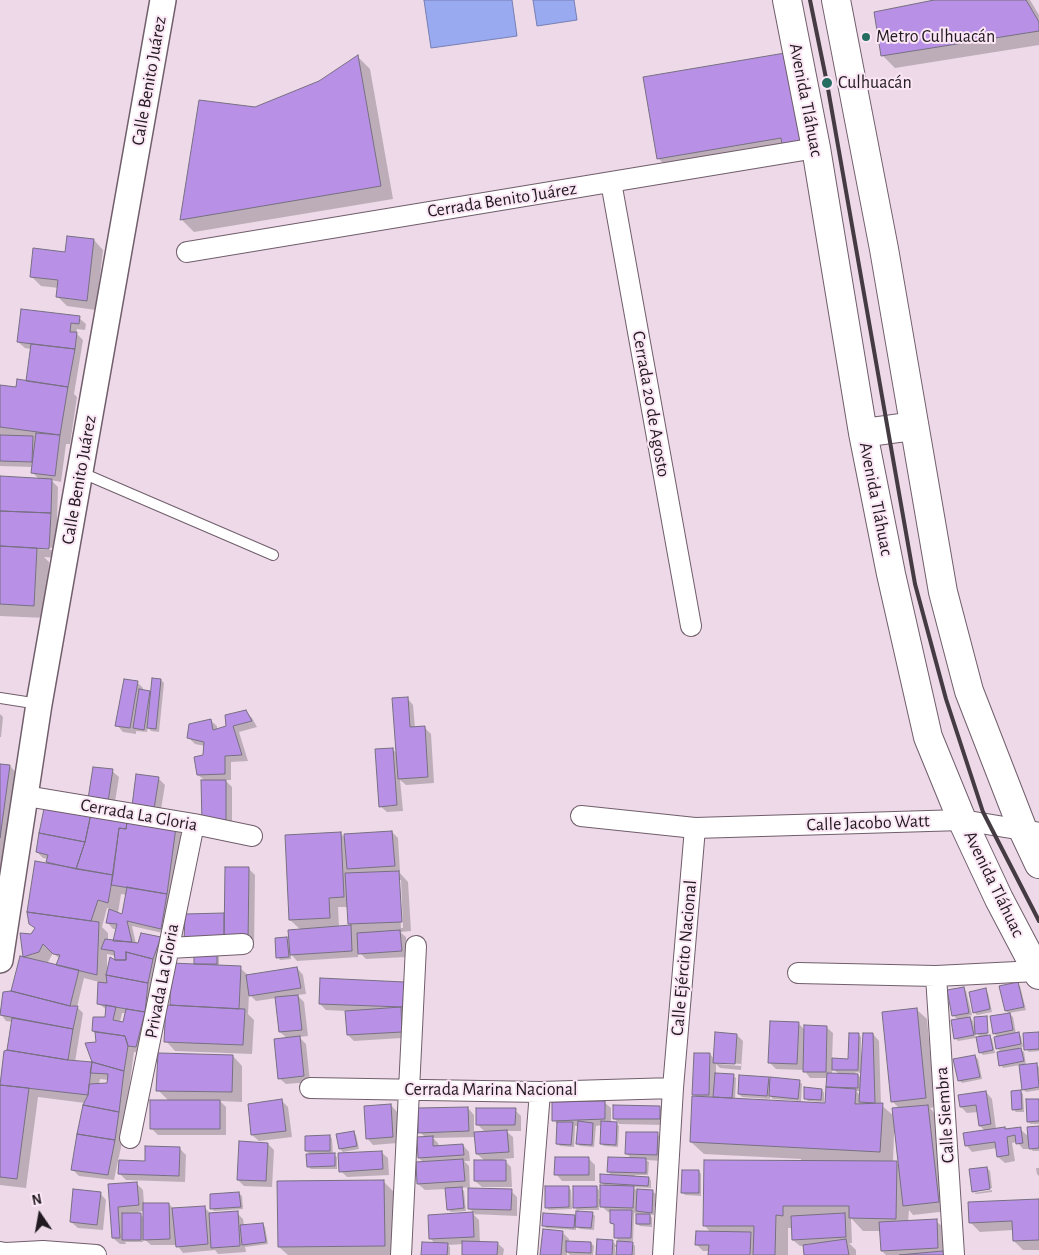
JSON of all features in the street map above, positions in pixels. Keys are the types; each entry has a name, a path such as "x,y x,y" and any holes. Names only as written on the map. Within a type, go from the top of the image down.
{"main road":[{"name":"Avenida Tláhuac","path":"787,0 816,148 864,433 891,574 928,737 962,820 999,899 1038,973"},
{"path":"836,0 884,248 943,592 969,691 1031,831 1039,864"},
{"path":"864,433 914,426"}],"street":[{"name":"Calle Benito Juárez","path":"1,952 39,704 163,0"},
{"name":"Cerrada Benito Juárez","path":"187,252 816,148"},
{"name":"Cerrada 20 de Agosto","path":"611,182 691,626"},
{"name":"Cerrada La Gloria","path":"26,796 194,824 252,836"},
{"name":"Calle Jacobo Watt","path":"582,816 695,828 962,820 1031,831"},
{"name":"Privada La Gloria","path":"130,1138 194,824"},
{"name":"Calle Ejército Nacional","path":"663,1255 672,1088 695,828"},
{"path":"169,948 243,944"},
{"path":"401,1255 416,946"},
{"path":"798,973 936,976 1038,973"},
{"name":"Calle Siembra","path":"936,976 954,1255"},
{"name":"Cerrada Marina Nacional","path":"310,1088 540,1092 672,1088"},
{"path":"527,1255 540,1092"},
{"path":"0,1252 43,1251 96,1255"}],"lane":[{"path":"80,472 273,555"},
{"path":"0,698 39,704"}],"water":[{"path":"424,0 512,0 517,36 431,48"},
{"path":"533,0 574,0 577,20 537,26"}],"building":[{"path":"934,0 1026,0 1039,22 1039,31 881,56 874,12"},
{"path":"785,53 802,147 783,150 781,138 657,159 643,77"},
{"path":"358,55 381,186 180,220 199,100 255,107 319,81"},
{"path":"67,236 94,239 87,301 56,297 58,280 30,277 33,248 65,252"},
{"path":"21,309 80,316 79,324 71,323 70,332 77,332 75,349 17,342"},
{"path":"31,344 75,349 68,387 26,381"},
{"path":"17,379 68,387 60,435 0,427 0,385 16,387"},
{"path":"36,433 60,435 55,476 31,473"},
{"path":"0,435 33,436 32,462 0,461"},
{"path":"0,476 52,479 51,513 0,511"},
{"path":"0,511 51,513 49,549 0,546"},
{"path":"0,546 37,548 34,606 0,604"},
{"path":"152,678 161,679 156,729 147,728"},
{"path":"124,679 138,681 130,728 115,726"},
{"path":"139,689 150,691 144,730 133,728"},
{"path":"408,697 410,727 425,726 428,777 398,779 392,698"},
{"path":"246,710 252,721 233,726 242,755 225,756 225,774 197,775 194,757 203,755 204,742 187,738 189,724 211,719 213,730 226,726 225,715"},
{"path":"393,748 397,805 379,807 375,749"},
{"path":"0,764 10,765 0,838"},
{"path":"93,767 113,769 108,802 88,799"},
{"path":"136,774 159,777 154,809 132,806"},
{"path":"201,780 226,780 226,822 202,822"},
{"path":"46,799 92,809 85,842 39,833"},
{"path":"92,809 128,816 126,829 119,828 113,875 76,869 85,842"},
{"path":"128,816 176,827 167,894 111,885 119,828 126,829"},
{"path":"392,831 395,866 347,869 344,834"},
{"path":"341,832 344,897 329,898 330,918 289,920 285,835"},
{"path":"39,833 85,842 76,869 46,862 48,855 36,852"},
{"path":"35,861 113,875 108,903 98,900 91,921 27,912"},
{"path":"225,867 249,867 248,943 224,942"},
{"path":"399,871 402,922 348,924 345,873"},
{"path":"127,887 167,894 161,929 127,921 132,942 113,941 117,924 106,923 109,909 122,914"},
{"path":"27,912 99,922 97,975 56,965 60,955 53,954 43,944 39,952 23,957 20,933 31,934 35,928 29,924"},
{"path":"224,913 224,942 184,942 185,914"},
{"path":"351,925 352,951 290,955 288,930"},
{"path":"400,930 402,951 358,954 357,933"},
{"path":"141,933 161,937 153,959 126,952 126,960 115,960 114,951 101,949 105,939 138,943"},
{"path":"287,937 289,957 276,958 275,938"},
{"path":"126,952 153,959 148,983 106,975 110,957 115,960 126,960"},
{"path":"194,953 217,953 217,964 194,964"},
{"path":"20,956 79,970 70,1006 11,991"},
{"path":"171,963 241,966 239,1009 170,1005"},
{"path":"297,967 301,988 249,996 246,975"},
{"path":"106,975 148,983 145,1012 97,1004 98,982 107,983"},
{"path":"320,978 404,982 403,1007 319,1004"},
{"path":"1018,982 1024,1007 1005,1011 999,986"},
{"path":"964,987 969,1013 952,1016 947,990"},
{"path":"986,988 990,1009 973,1013 969,992"},
{"path":"11,991 70,1006 78,1006 73,1029 0,1015 3,992"},
{"path":"298,995 302,1030 279,1032 275,997"},
{"path":"106,1005 116,1007 113,1020 123,1022 126,1009 145,1012 136,1047 128,1046 125,1036 92,1031 93,1017 105,1017"},
{"path":"166,1005 245,1009 243,1045 164,1042"},
{"path":"401,1007 402,1032 347,1035 345,1011"},
{"path":"917,1008 926,1098 891,1102 882,1012"},
{"path":"1010,1013 1013,1030 993,1034 990,1016"},
{"path":"987,1016 988,1033 975,1034 974,1017"},
{"path":"970,1017 974,1035 954,1039 951,1020"},
{"path":"12,1018 73,1029 68,1060 7,1050"},
{"path":"770,1021 799,1022 797,1064 768,1063"},
{"path":"804,1025 827,1026 826,1072 803,1072"},
{"path":"95,1032 125,1036 128,1046 124,1071 92,1062 85,1043 96,1042"},
{"path":"715,1032 737,1034 735,1064 713,1063"},
{"path":"1019,1032 1021,1044 996,1049 994,1037"},
{"path":"1039,1032 1039,1049 1024,1050 1023,1033"},
{"path":"849,1033 859,1033 858,1070 832,1070 832,1058 848,1059"},
{"path":"863,1033 873,1033 875,1103 859,1102"},
{"path":"990,1035 993,1050 979,1053 976,1037"},
{"path":"300,1036 304,1076 278,1079 274,1039"},
{"path":"1021,1048 1024,1061 999,1066 997,1052"},
{"path":"4,1051 92,1062 88,1095 0,1085"},
{"path":"158,1053 233,1055 232,1092 156,1091"},
{"path":"694,1053 710,1053 709,1095 692,1095"},
{"path":"975,1055 980,1077 958,1081 953,1059"},
{"path":"92,1062 124,1071 119,1112 83,1105 88,1095 89,1084 107,1083 108,1074 90,1073"},
{"path":"1037,1063 1039,1087 1022,1090 1019,1065"},
{"path":"715,1073 734,1074 732,1098 713,1097"},
{"path":"827,1073 858,1074 858,1088 826,1087"},
{"path":"739,1075 769,1077 767,1096 738,1094"},
{"path":"770,1077 800,1080 798,1099 769,1096"},
{"path":"0,1085 29,1088 17,1179 0,1177"},
{"path":"804,1087 822,1089 821,1100 804,1099"},
{"path":"826,1087 856,1089 855,1104 883,1103 880,1152 690,1142 692,1096 825,1103"},
{"path":"1021,1090 1022,1109 1012,1110 1011,1091"},
{"path":"986,1091 991,1124 979,1126 976,1105 960,1107 958,1095"},
{"path":"282,1099 286,1131 251,1135 248,1104"},
{"path":"1026,1099 1039,1099 1039,1121 1027,1122"},
{"path":"150,1100 220,1100 220,1129 150,1129"},
{"path":"605,1101 605,1119 552,1121 552,1102"},
{"path":"391,1104 393,1137 366,1139 364,1106"},
{"path":"83,1105 119,1112 115,1140 77,1134"},
{"path":"613,1105 660,1106 660,1119 613,1119"},
{"path":"928,1105 939,1202 903,1206 892,1108"},
{"path":"468,1107 469,1131 418,1133 418,1108"},
{"path":"476,1108 516,1108 515,1125 476,1125"},
{"path":"578,1121 593,1123 592,1145 576,1144"},
{"path":"601,1121 617,1122 616,1145 600,1144"},
{"path":"557,1122 573,1122 571,1145 556,1144"},
{"path":"1039,1126 1039,1148 1029,1149 1027,1127"},
{"path":"1005,1127 1005,1129 1021,1127 1023,1143 1016,1144 1015,1135 1007,1137 1009,1155 997,1157 995,1142 965,1146 963,1133"},
{"path":"507,1130 509,1152 476,1154 474,1132"},
{"path":"354,1131 357,1146 339,1149 336,1134"},
{"path":"626,1132 658,1132 657,1155 625,1154"},
{"path":"77,1134 115,1140 108,1175 71,1170"},
{"path":"330,1135 330,1151 305,1151 305,1136"},
{"path":"433,1136 433,1146 463,1144 464,1155 418,1158 417,1137"},
{"path":"239,1141 268,1143 266,1181 237,1180"},
{"path":"145,1146 180,1147 179,1176 118,1174 119,1160 145,1161"},
{"path":"382,1151 383,1169 339,1172 338,1153"},
{"path":"335,1153 335,1166 307,1167 306,1154"},
{"path":"555,1157 589,1157 589,1175 554,1175"},
{"path":"608,1157 646,1158 646,1173 607,1172"},
{"path":"463,1159 465,1181 417,1184 416,1162"},
{"path":"474,1160 506,1160 506,1181 474,1181"},
{"path":"704,1160 897,1161 896,1219 849,1218 849,1206 783,1206 783,1216 776,1215 775,1255 753,1255 754,1226 703,1226"},
{"path":"987,1167 990,1189 972,1192 969,1169"},
{"path":"682,1170 699,1170 699,1193 681,1193"},
{"path":"600,1174 649,1177 648,1186 600,1183"},
{"path":"384,1180 385,1246 278,1247 277,1181"},
{"path":"137,1182 139,1205 118,1207 120,1238 112,1238 108,1184"},
{"path":"600,1185 634,1186 633,1208 600,1207"},
{"path":"545,1186 569,1186 569,1207 545,1208"},
{"path":"573,1186 597,1186 597,1207 573,1208"},
{"path":"462,1187 464,1208 447,1210 445,1188"},
{"path":"468,1188 512,1189 511,1210 468,1209"},
{"path":"73,1189 101,1192 97,1225 70,1222"},
{"path":"637,1189 653,1190 652,1213 636,1211"},
{"path":"239,1192 241,1207 210,1209 210,1194"},
{"path":"1039,1199 1039,1240 1013,1241 1012,1221 969,1223 968,1202"},
{"path":"143,1203 169,1203 170,1239 143,1240"},
{"path":"205,1206 208,1244 176,1247 172,1208"},
{"path":"610,1210 632,1210 631,1238 614,1238 614,1224 610,1223"},
{"path":"238,1211 240,1246 211,1248 209,1213"},
{"path":"576,1211 593,1212 591,1228 575,1227"},
{"path":"473,1212 474,1237 429,1239 428,1215"},
{"path":"122,1213 141,1213 141,1240 122,1240"},
{"path":"543,1213 575,1215 574,1228 542,1226"},
{"path":"845,1213 846,1237 792,1240 791,1216"},
{"path":"636,1214 650,1214 650,1224 636,1224"},
{"path":"937,1219 938,1248 881,1251 879,1222"},
{"path":"263,1223 266,1242 242,1245 240,1225"},
{"path":"543,1229 563,1231 561,1255 540,1255"},
{"path":"696,1231 751,1232 750,1255 708,1255 709,1245 695,1245"},
{"path":"597,1239 613,1240 612,1255 596,1255"},
{"path":"846,1239 849,1255 804,1255 803,1245"},
{"path":"462,1241 498,1242 497,1255 462,1255"},
{"path":"566,1241 591,1242 591,1253 566,1252"},
{"path":"617,1241 633,1242 632,1255 616,1255"},
{"path":"422,1242 448,1243 447,1255 421,1255"},
{"path":"943,1251 944,1255 899,1255"}],"railway":[{"path":"810,0 827,83 915,584 946,699 983,812 1039,921"}],"place":[{"name":"Metro Culhuacán","path":"866,37"},
{"name":"Culhuacán","path":"827,83"}]}
